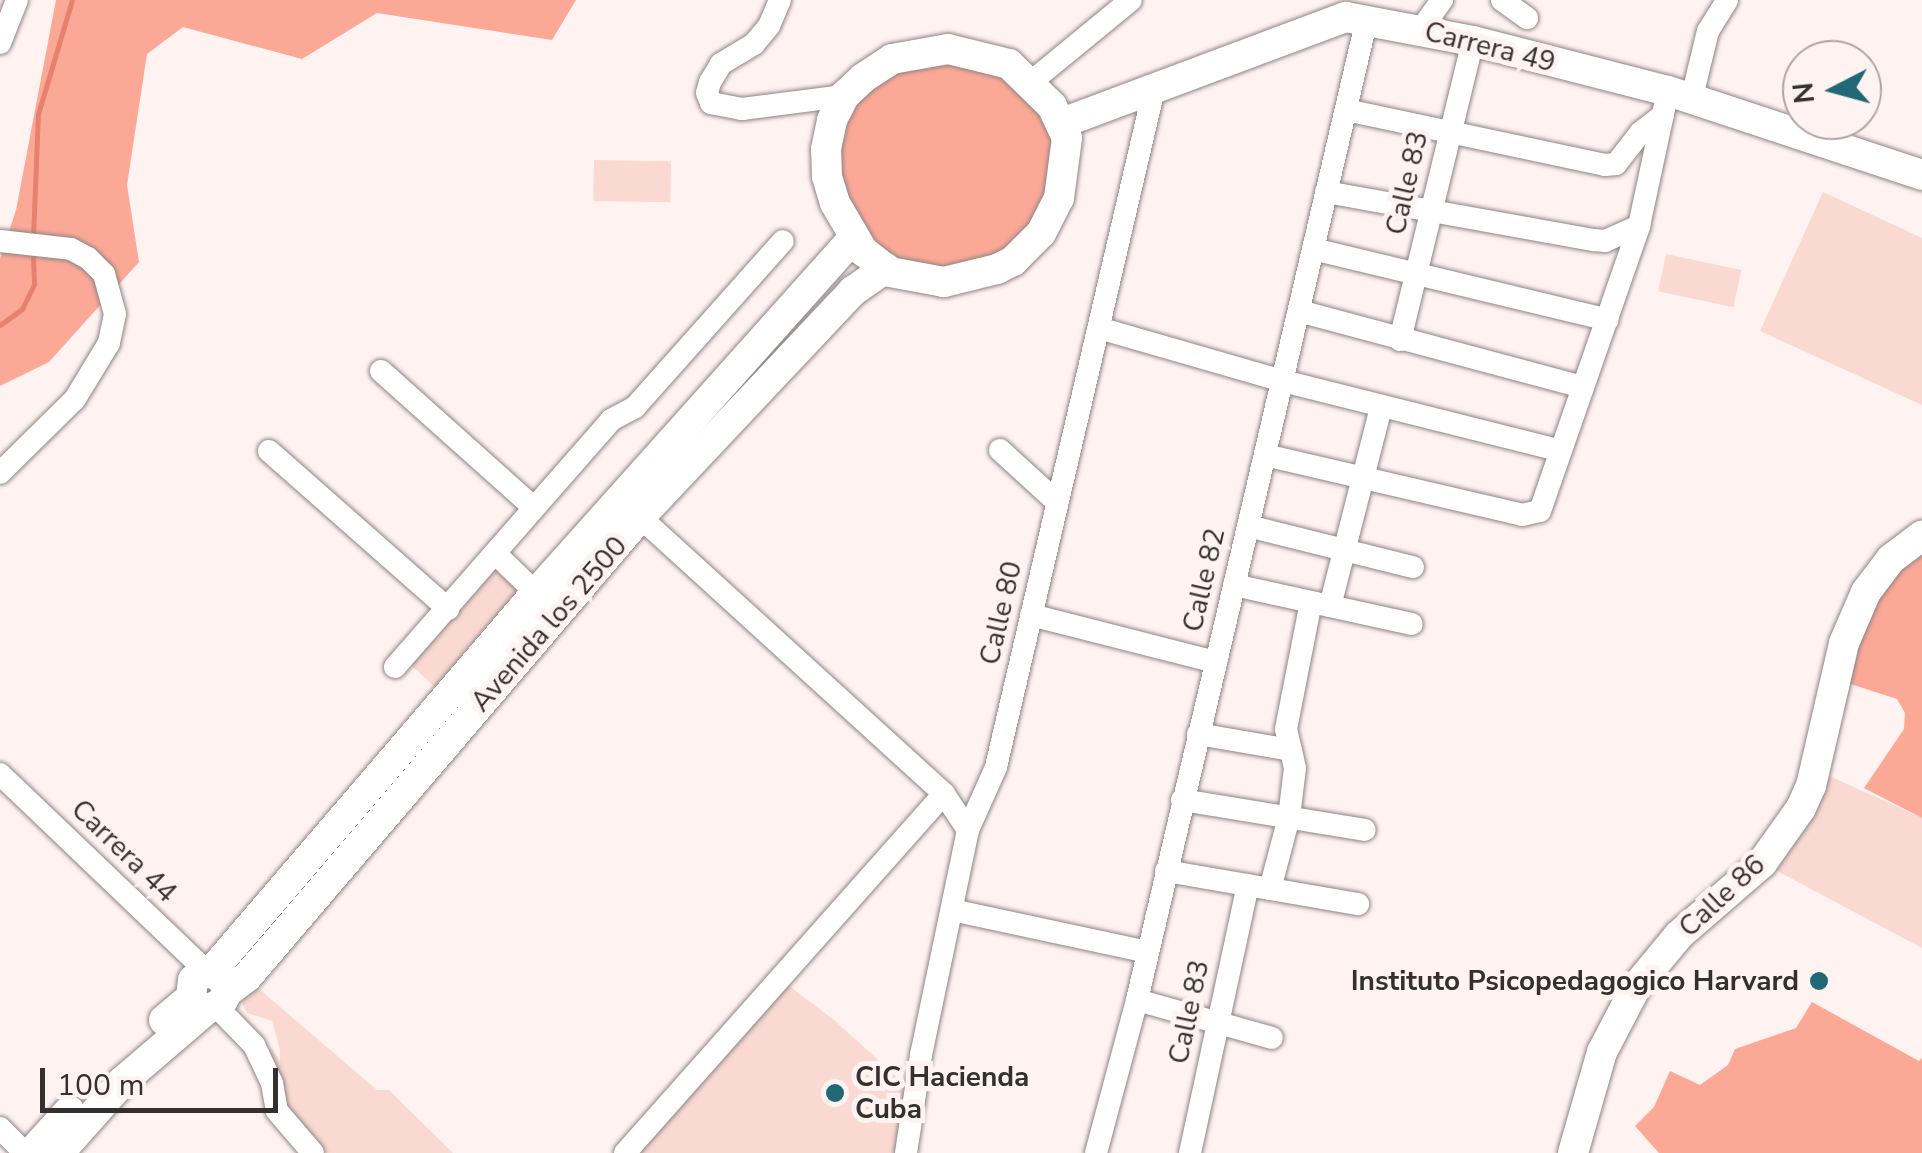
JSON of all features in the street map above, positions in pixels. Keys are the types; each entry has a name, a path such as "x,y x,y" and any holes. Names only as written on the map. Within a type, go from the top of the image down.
{"main road":[{"name":"Carrera 49","path":"1062,123 1155,85 1346,17 1473,41 1922,175"},
{"path":"948,49 1009,64 1031,82 1062,123 1068,138 1060,198 1041,233 1013,261 983,276 944,282 908,277 886,268 852,238 827,176 826,149 844,96 892,60 948,49"},
{"name":"Avenida los 2500","path":"59,1153 123,1081 214,996 536,593 852,238"},
{"name":"Avenida los 2500","path":"28,1153 111,1066 248,977 640,518 853,291 886,268"},
{"name":"Calle 86","path":"1573,1153 1602,1052 1636,987 1678,935 1762,863 1801,808 1810,786 1844,643 1866,592 1891,559 1922,536"}],"street":[{"path":"0,43 17,0"},
{"path":"780,0 769,26 754,44 716,73 707,93 712,103 742,110 844,96"},
{"path":"1031,82 1131,0"},
{"path":"1421,29 1442,0"},
{"path":"1502,0 1527,18"},
{"path":"1265,455 1522,514 1540,510 1639,226 1674,101 1726,0"},
{"name":"Calle 82","path":"1096,1153 1148,952 1367,19"},
{"name":"Calle 83","path":"1400,340 1473,41"},
{"name":"Calle 80","path":"906,1153 921,1055 968,830 996,767 1155,85"},
{"path":"1346,110 1605,165 1616,164 1640,133 1674,101"},
{"path":"1326,192 1594,240 1605,241 1639,226"},
{"path":"395,667 611,420 635,408 783,241"},
{"path":"0,473 76,400 109,344 112,329 112,296 104,274 88,258 20,244"},
{"path":"1313,249 1608,320"},
{"path":"1299,310 1583,387"},
{"path":"1100,328 1283,381 1558,450"},
{"path":"381,371 534,508"},
{"name":"Calle 83","path":"1190,1153 1216,1022 1259,887 1288,818 1294,768 1286,729 1321,604 1345,550 1381,407"},
{"path":"1000,450 1057,502"},
{"path":"269,452 448,609"},
{"path":"640,518 944,794 968,830"},
{"path":"1248,526 1414,567"},
{"path":"494,554 536,593"},
{"path":"1234,586 1412,624"},
{"path":"1032,615 1216,662"},
{"path":"1198,734 1291,750"},
{"name":"Carrera 44","path":"0,774 214,996 254,1045 272,1083 277,1111 314,1153"},
{"path":"626,1153 944,794"},
{"path":"1182,800 1366,830"},
{"path":"1166,871 1358,904"},
{"path":"952,910 1148,952"},
{"path":"1136,1000 1272,1038"},
{"path":"0,1128 28,1153"}],"shaded area":[{"path":"56,0 576,0 552,40 377,13 302,59 183,27 147,54 127,185 139,262 49,362 0,386 0,259 16,210"},
{"path":"975,53 1052,106 1059,198 983,276 882,270 827,176 863,78"},
{"path":"594,160 671,161 670,202 593,201"},
{"path":"1823,192 1922,238 1922,405 1760,331"},
{"path":"1666,254 1741,270 1733,307 1658,291"},
{"path":"1922,537 1922,818 1864,788 1904,729 1905,713 1897,699 1838,680 1852,625"},
{"path":"492,567 524,596 439,690 407,661"},
{"path":"1814,769 1922,818 1922,948 1762,863"},
{"path":"780,979 834,1020 907,1086 906,1153 625,1153"},
{"path":"251,982 377,1090 389,1090 453,1153 326,1153 292,1120 256,1058 272,1049 280,1061 280,1050 272,1021 247,1013 242,1003"},
{"path":"1812,1002 1919,1061 1922,1058 1922,1153 1659,1153 1635,1126 1654,1107 1670,1071 1700,1085 1728,1065 1735,1049 1796,1028"}],"waterway":[{"path":"33,237 38,114 72,0"},
{"path":"0,325 22,309 34,284 33,253"}],"place":[{"name":"Instituto Psicopedagogico Harvard","path":"1819,981"},
{"name":"CIC Hacienda Cuba","path":"835,1093"}]}
